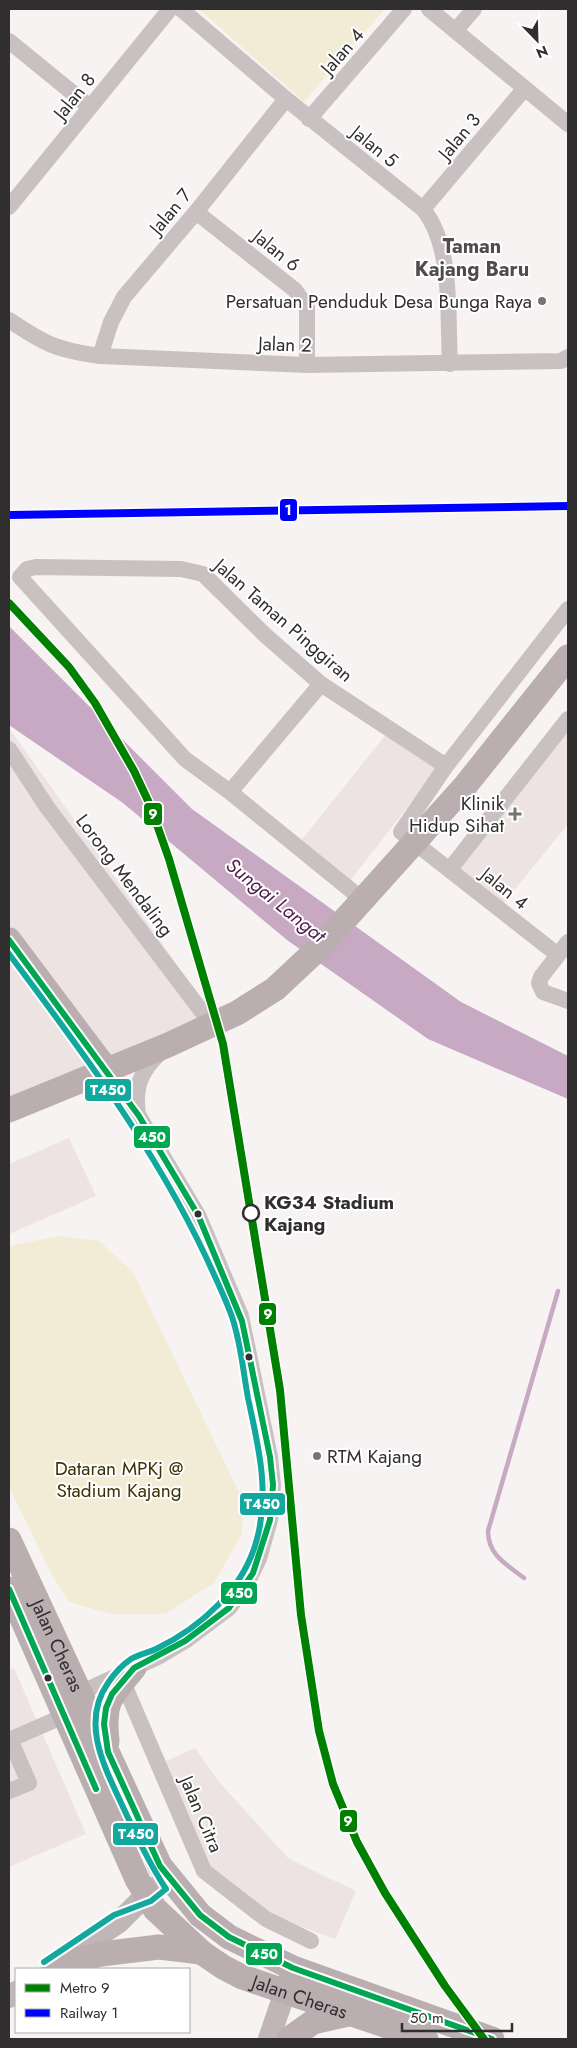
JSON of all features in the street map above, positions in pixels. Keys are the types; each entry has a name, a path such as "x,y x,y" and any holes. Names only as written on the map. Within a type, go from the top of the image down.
{"main road":[{"path":"9,1110 212,1025 255,1003 289,978 358,906 465,786 568,657"},
{"path":"9,940 106,1069"},
{"name":"Jalan Cheras","path":"9,1540 160,1866 174,1884 200,1914 289,1979 348,2014 426,2039"},
{"name":"Jalan Cheras","path":"9,1589 137,1879 151,1902 201,1952 242,1977 289,1979 402,2005 492,2039"},
{"path":"108,1752 104,1724 106,1708 112,1694 128,1675"},
{"path":"51,1967 151,1902 174,1884"},
{"path":"51,1967 101,1954 159,1947 201,1952"},
{"path":"269,2039 289,1979"},
{"path":"289,2039 313,2022 348,2014"}],"street":[{"name":"Jalan 8","path":"9,207 170,9"},
{"name":"Jalan 5","path":"181,9 286,100 423,209 437,230 444,259 450,364"},
{"name":"Jalan 4","path":"309,119 404,9"},
{"path":"429,9 567,122"},
{"path":"456,30 474,9"},
{"path":"9,41 90,106"},
{"name":"Jalan 3","path":"423,209 525,88"},
{"name":"Jalan 7","path":"100,356 111,322 124,296 196,212 286,100"},
{"name":"Jalan 6","path":"196,212 295,290 307,308 307,365"},
{"name":"Jalan 2","path":"9,320 44,343 67,352 100,356 307,365 561,361 568,357"},
{"name":"Jalan Taman Pinggiran","path":"230,792 185,759 20,577 27,570 36,567 192,570 208,578 265,635 321,684 446,766"},
{"path":"415,842 401,832 446,766 568,609"},
{"path":"321,684 230,792 358,906"},
{"path":"450,869 568,719"},
{"name":"Lorong Mendaling","path":"9,749 47,807 212,1025"},
{"name":"Jalan 4","path":"415,842 558,955"},
{"path":"568,942 541,977 540,988 549,995 568,1001"},
{"path":"139,1116 135,1095 137,1088 151,1061 168,1045"},
{"path":"80,1693 128,1675 168,1651 230,1608 253,1573 270,1520 273,1485 270,1458 242,1321 237,1308 198,1215 139,1116 106,1069"},
{"name":"Jalan Citra","path":"128,1675 204,1871 266,1919 311,1941"},
{"path":"9,1791 29,1783 9,1740 64,1716"}],"shaded area":[{"path":"9,728 212,1014 9,1100"},
{"path":"568,729 568,824 503,904 457,868"},
{"path":"387,733 438,768 349,882 300,842"},
{"path":"69,1138 96,1196 9,1234 9,1164"},
{"path":"14,1668 86,1834 9,1867 9,1670"},
{"path":"195,1748 220,1783 289,1859 356,1891 335,1939 269,1915 210,1867 164,1762"}],"green space":[{"path":"199,9 385,9 304,102"},
{"name":"Dataran MPKj @ Stadium Kajang","path":"59,1236 99,1241 133,1272 245,1505 241,1536 214,1583 165,1614 111,1614 69,1602 52,1575 9,1487 9,1246"}],"water":[{"name":"Sungai Langat","path":"9,626 192,809 461,1002 568,1056 568,1099 428,1039 287,940 123,803 9,725"}],"waterway":[{"path":"524,1578 495,1553 491,1546 488,1531 558,1291"}],"metro line":[{"name":"9","path":"9,603 69,667 95,703 134,771 150,805 169,859 223,1044 280,1390 301,1615 319,1731 333,1784 357,1842 385,1893 445,1986 484,2039"}],"rail line":[{"name":"1","path":"9,515 568,506"}],"transit line":[{"name":"450","path":"9,940 139,1116 198,1215 242,1321 270,1457 273,1485 270,1520 253,1573 229,1608 185,1641 134,1668 112,1694 106,1708 104,1724 108,1752 160,1866 200,1915 229,1937 293,1968 492,2039"},
{"name":"T450","path":"9,954 90,1063 140,1138 186,1216 206,1257 223,1294 238,1337 259,1451 263,1486 261,1521 257,1539 251,1557 231,1590 218,1605 189,1630 156,1649 134,1657 124,1664 108,1683 100,1698 96,1714 98,1745 109,1777 143,1849 166,1889 151,1901 114,1915 44,1962"},
{"name":"450","path":"9,1589 96,1789"}],"place":[{"name":"Persatuan Penduduk Desa Bunga Raya","path":"542,301"},
{"name":"Klinik Hidup Sihat","path":"515,814"},
{"name":"KG34 Stadium Kajang","path":"251,1213"},
{"name":"RTM Kajang","path":"317,1456"}],"district":[{"name":"Taman Kajang Baru","path":"472,258"}]}
